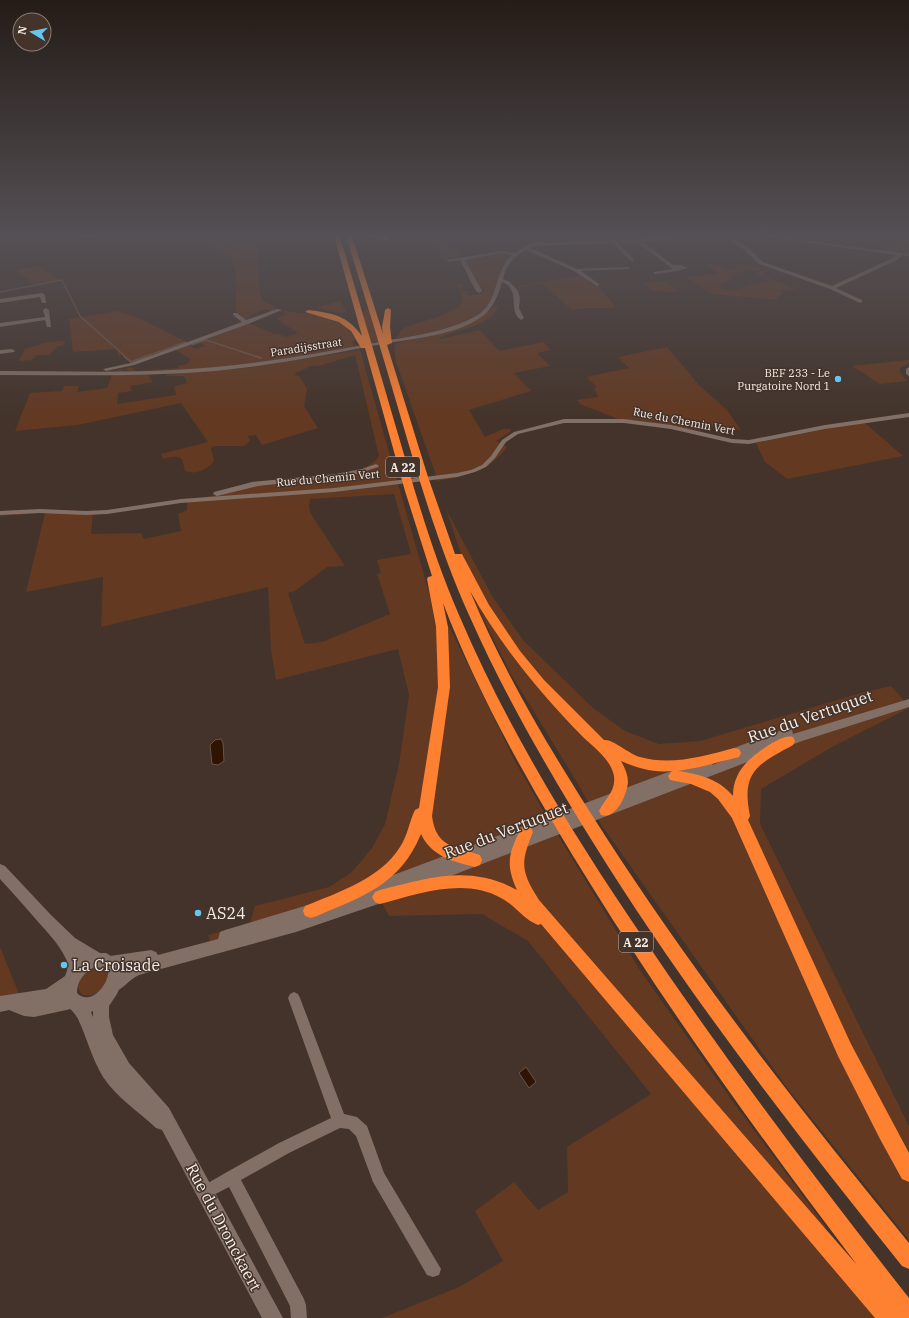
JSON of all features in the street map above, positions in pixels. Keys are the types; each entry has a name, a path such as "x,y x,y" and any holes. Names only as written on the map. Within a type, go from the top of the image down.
{"highway":[{"name":"A 22","path":"355,298 423,533 453,614 483,680 512,738 579,854 646,957 713,1054 796,1168 909,1315"},
{"name":"A 22","path":"368,298 430,498 456,573 494,656 543,747 592,828 665,938 813,1139 909,1259"},
{"path":"388,310 386,332 393,365 391,374"},
{"path":"311,311 344,320 351,326 365,348 367,355 375,368"},
{"path":"430,498 444,521 468,578 493,620 525,664 618,767 621,781 616,798 604,808"},
{"path":"423,533 424,550 441,618 444,647 444,696 425,816 427,832 443,850 475,860"},
{"path":"566,710 620,754 643,764 683,766 734,753"},
{"path":"750,840 739,801 739,788 742,777 748,768 758,760 788,741"},
{"path":"311,911 375,880 388,872 403,858 417,828 434,756"},
{"path":"675,776 691,778 709,784 724,794 733,807 750,840 840,1042 878,1117 909,1172"},
{"path":"532,834 516,854 515,866 520,884 534,905 889,1318"},
{"path":"380,897 449,882 474,882 488,885 514,897 573,951"}],"street":[{"path":"0,301 24,298"},
{"path":"43,298 44,302"},
{"name":"Paradijsstraat","path":"0,373 143,373 215,369 273,362 348,350 439,332 476,318 490,305 495,298"},
{"path":"517,298 516,308 521,318"},
{"path":"852,298 860,301"},
{"path":"46,310 49,326"},
{"name":"Paradijsstraat","path":"88,374 132,364 279,310"},
{"path":"235,314 246,323"},
{"path":"0,325 47,318"},
{"path":"0,352 12,351"},
{"path":"909,369 909,374"},
{"name":"Rue du Chemin Vert","path":"0,513 38,511 102,513 207,499 327,490 444,477 468,473 484,466 494,457 504,441 516,433 567,421 624,421 671,427 732,441 749,442 831,426 909,415"},
{"name":"Rue du Chemin Vert","path":"207,499 215,494 262,483 314,479 361,471 376,466"},
{"name":"Rue du Vertuquet","path":"616,798 734,753 832,718 909,696"},
{"name":"Rue du Vertuquet","path":"104,961 131,961 163,954 311,911 359,895 460,856 532,834 691,778 788,741 837,724 909,703"},
{"name":"Rue du Vertuquet","path":"115,984 127,973 138,968 296,925 380,897 475,860 532,834"},
{"path":"0,865 4,874 58,932 76,946 104,961 116,971 115,984 105,997 93,1004 85,1005 63,1002 37,1009 27,1009 5,1004"},
{"path":"58,932 76,961 76,967 69,992 76,1003"},
{"path":"5,1004 46,998 58,991 85,964 104,961"},
{"name":"Rue du Dronckaert","path":"105,997 101,1006 100,1017 103,1030 109,1044 124,1069 158,1108 206,1192 273,1318"},
{"path":"294,998 339,1121"},
{"name":"Rue du Dronckaert","path":"76,1003 110,1072 119,1083 158,1117 174,1136"},
{"path":"206,1192 284,1148 339,1121 352,1122 362,1131 378,1178 433,1269"},
{"path":"232,1177 298,1305 299,1318"}],"shaded area":[{"path":"236,298 262,298 263,301 277,308 272,312 266,309 250,315 252,317 245,319 236,311"},
{"path":"462,298 492,298 487,306 477,315 465,321 437,331 396,339 401,330 406,327 447,313 460,305"},
{"path":"558,298 608,298 617,308 585,308 572,310"},
{"path":"751,298 777,298 779,300"},
{"path":"340,301 347,312 338,313 316,308"},
{"path":"494,306 498,308 493,315 486,320 479,324 439,338 480,330 499,351 544,342 550,350 537,353 550,366 514,373 531,391 469,410 485,437 503,429 511,429 510,432 496,441 507,447 493,462 477,471 438,481 396,362 394,348 396,343 448,332 473,322"},
{"path":"368,309 378,342 371,343 362,312"},
{"path":"118,311 143,320 186,342 131,363 123,354 119,356 116,349 73,352 69,319"},
{"path":"282,311 320,315 345,323 356,340 352,341 354,347 306,356 233,366 184,370 136,372 114,371 122,369 124,371 128,370 126,368 131,367 136,371 178,368 178,366 187,364 190,359 176,350 189,345 196,349 205,346 199,342 249,323 274,334 277,333 286,337 298,333 276,318 287,314"},
{"path":"66,341 62,346 58,346 49,355 36,355 32,360 19,361 25,349 48,342"},
{"path":"667,347 700,386 727,410 741,430 701,425 702,431 642,421 618,419 580,404 577,400 598,397 594,388 597,387 586,377 629,368 618,357"},
{"path":"360,350 430,596 435,626 449,626 515,761 547,817 640,970 731,1099 826,1227 814,1238 878,1318 382,1318 459,1287 503,1261 475,1211 514,1182 538,1210 568,1192 567,1147 651,1094 528,941 482,914 389,916 382,903 214,953 208,935 250,924 255,906 329,887 352,872 372,848 385,824 399,764 409,695 398,649 276,680 271,650 268,587 101,627 103,577 26,592 45,513 0,516 0,512 47,509 93,512 91,534 141,533 144,539 181,531 178,514 187,510 187,500 222,494 261,484 311,481 338,476 339,473 366,467 375,461 379,456 355,355 319,366 311,366 294,374 300,377 307,389 304,406 318,428 262,445 256,435 248,436 250,440 244,446 214,446 211,448 214,461 205,469 197,472 185,471 182,459 180,458 173,457 163,459 161,454 208,442 181,403 78,425 15,431 30,393 62,391 64,386 79,386 77,392 107,388 112,375 147,374 153,382 130,386 132,391 118,393 117,404 176,395 174,386 187,383 184,376 165,376 168,374 247,368","holes":["394,494 411,554 377,560 381,573 377,574 390,614 322,642 305,644 288,593 295,591 327,567 345,566 311,514 309,507 310,499"]},
{"path":"909,360 909,363 900,368 900,373 907,381 880,384 852,366"},
{"path":"865,423 903,456 787,479 765,462 756,443 836,427"},
{"path":"446,509 492,596 523,640 593,708 625,731 659,744 700,741 861,693 891,686 909,706 909,708 832,747 761,789 760,824 909,1126 909,1240 787,1088 602,826 512,676 476,604 485,599 461,554"},
{"path":"221,739 223,743 224,761 218,765 212,764 210,745 215,740"},
{"path":"0,947 19,994 0,998"},
{"path":"96,967 102,968 108,973 108,978 104,986 97,993 93,995 83,995 78,987 80,978 87,971"},
{"path":"526,1067 536,1082 529,1088 519,1073"}],"waterway":[{"path":"71,298 80,316 126,357"},
{"path":"192,345 206,340 258,357"},
{"path":"144,357 186,342"},
{"path":"124,356 131,362 147,356"}],"place":[{"name":"BEF 233 - Le Purgatoire Nord 1","path":"838,379"},
{"name":"AS24","path":"198,913"},
{"name":"La Croisade","path":"64,965"}]}
